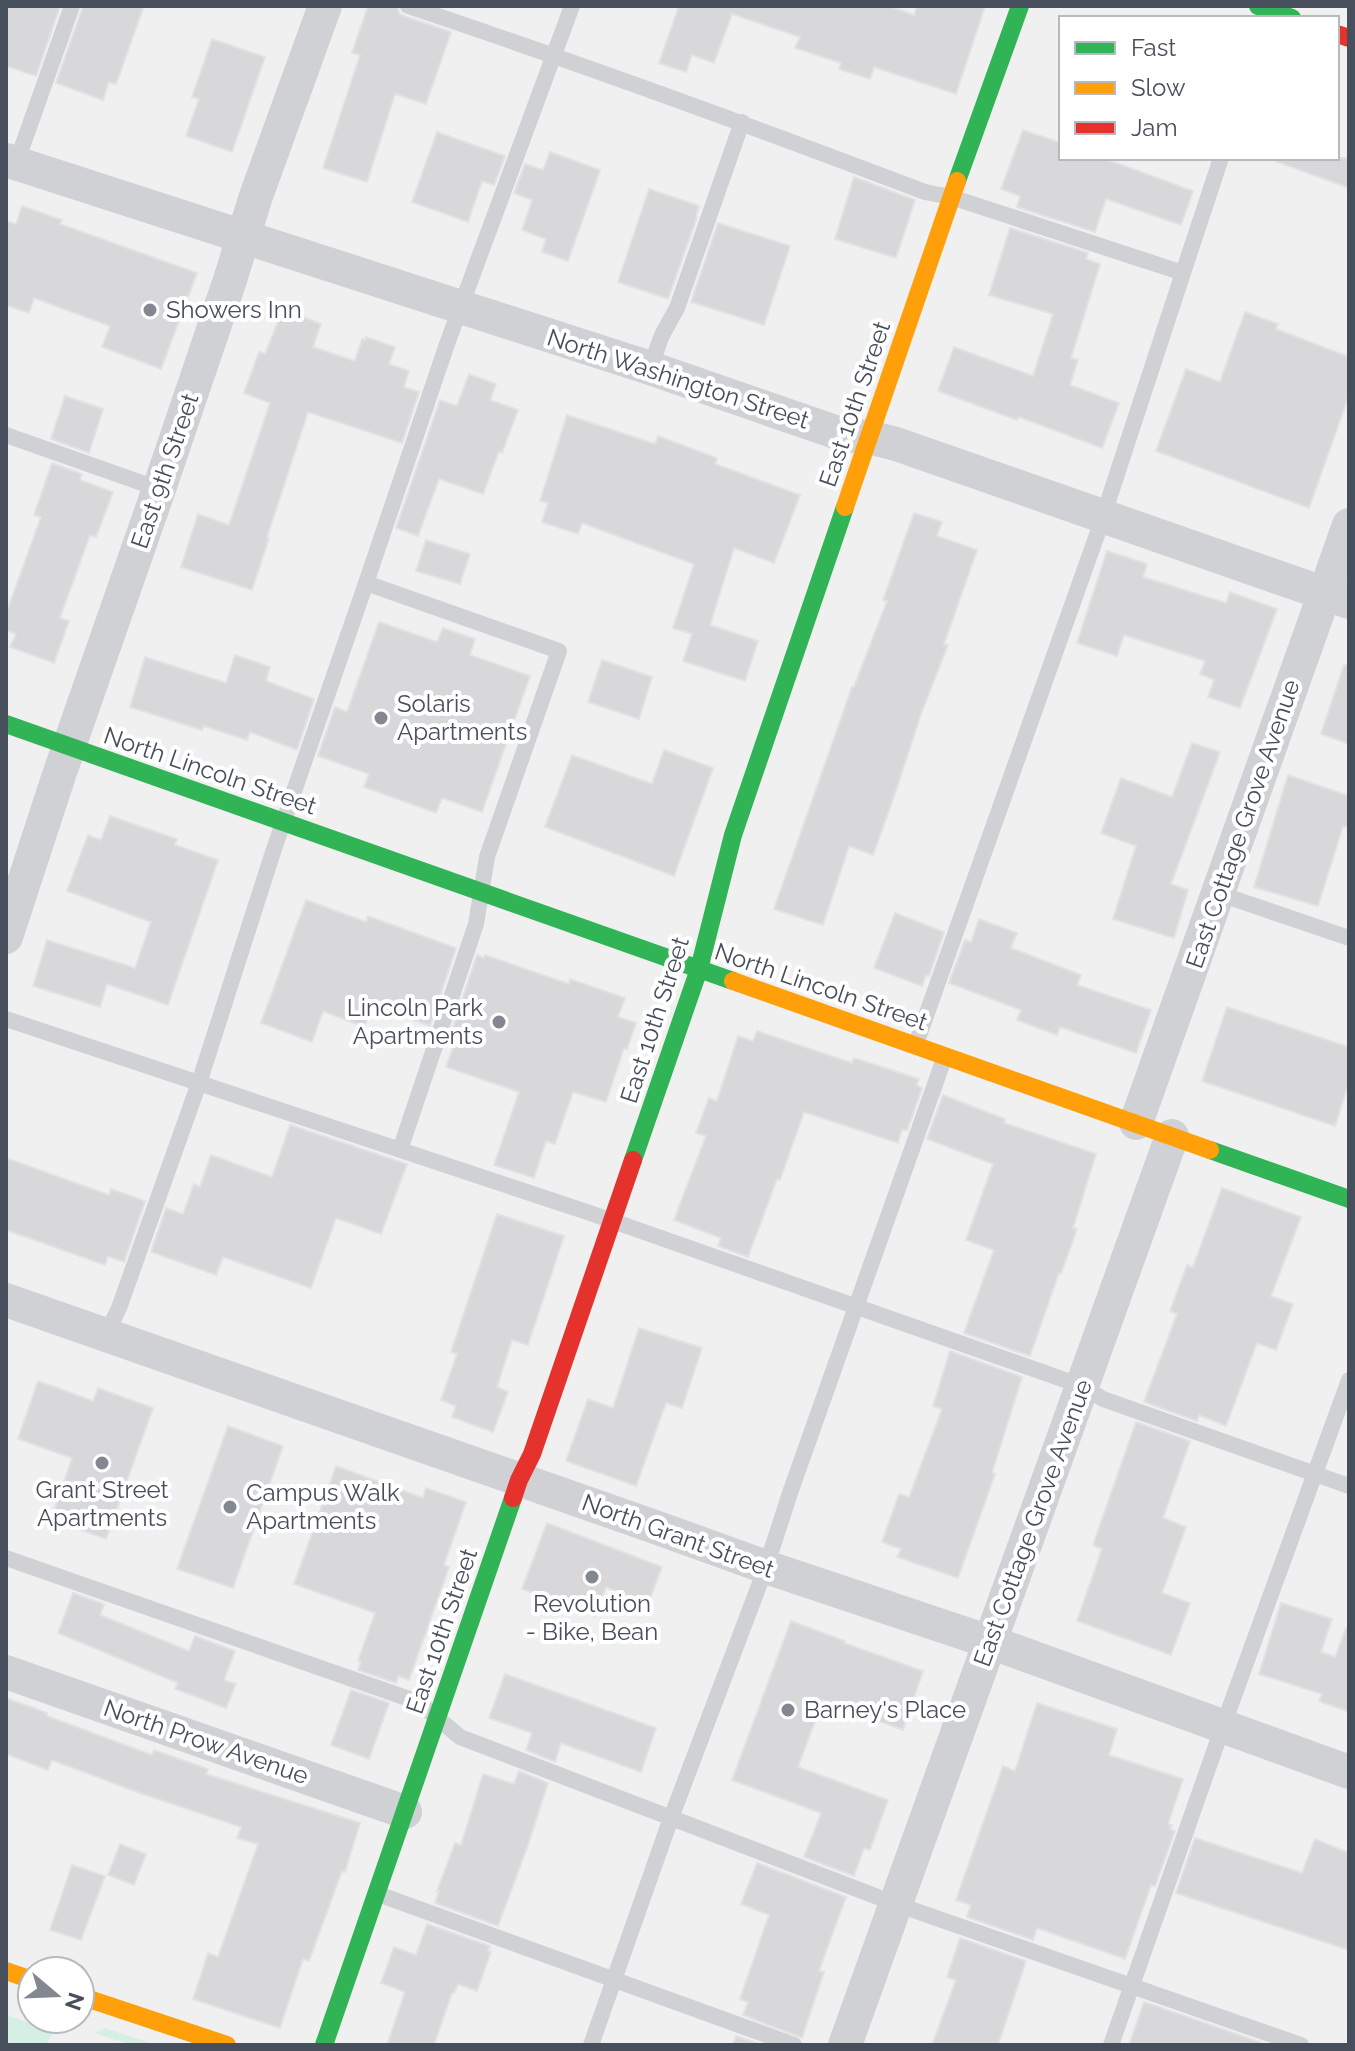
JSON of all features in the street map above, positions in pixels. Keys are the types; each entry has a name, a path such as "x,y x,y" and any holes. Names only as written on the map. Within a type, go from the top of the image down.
{"street":[{"name":"East 9th Street","path":"6,937 256,196 325,6"},
{"name":"East 10th Street","path":"324,2045 519,1480 532,1454 613,1222 699,969 733,835 951,197 1020,6"},
{"path":"1266,10 1286,16"},
{"name":"North Washington Street","path":"11,162 650,368 844,435 896,444 1336,598"},
{"name":"East Cottage Grove Avenue","path":"1136,1123 1220,894 1336,598 1349,525"},
{"name":"North Lincoln Street","path":"6,724 1349,1199"},
{"name":"East Cottage Grove Avenue","path":"845,2045 1172,1136"},
{"name":"North Grant Street","path":"6,1300 766,1567 990,1642 1349,1772"},
{"name":"North Prow Avenue","path":"6,1672 405,1812"},
{"path":"96,2001 227,2045"}],"lane":[{"path":"11,162 72,6"},
{"path":"408,6 742,122 925,192 951,197 1183,273"},
{"path":"105,1336 119,1308 199,1083 283,822 460,307 572,6"},
{"path":"650,368 662,335 677,308 742,122"},
{"path":"916,1045 1104,516 1220,160"},
{"path":"6,435 159,489"},
{"path":"366,583 559,651 487,857 476,924 400,1150"},
{"path":"1220,894 1349,938"},
{"path":"6,1019 590,1213 1082,1386 1103,1399 1349,1486"},
{"path":"591,2045 671,1818 766,1567 945,1056"},
{"path":"1111,2045 1349,1380"},
{"path":"6,1558 418,1702 460,1737 896,1904 1301,2045"},
{"path":"376,1894 794,2045"}],"green space":[{"path":"6,2015 16,2018 16,2035 51,2035 47,2045 6,2045"},
{"path":"105,2028 157,2045 132,2045 96,2032"}],"building":[{"path":"6,6 60,6 36,76 6,66"},
{"path":"83,6 144,6 116,84 109,82 103,100 56,83"},
{"path":"368,6 397,6 404,16 451,32 426,104 395,94 367,182 323,168 360,55 352,53"},
{"path":"679,6 889,6 914,15 917,6 985,6 956,94 874,67 870,79 839,69 841,63 795,48 800,37 732,14 714,63 692,55 686,72 659,63"},
{"path":"212,39 265,57 232,152 186,136 199,99 192,97"},
{"path":"1023,130 1059,142 1059,160 1108,160 1193,191 1181,225 1106,199 1095,232 1017,207 1020,196 1001,189"},
{"path":"437,132 505,156 494,185 482,181 468,222 412,202"},
{"path":"550,152 600,170 568,261 542,252 546,239 522,230 532,200 514,193 525,164 543,170"},
{"path":"1349,158 1349,188 1275,161"},
{"path":"854,177 915,200 896,258 835,239"},
{"path":"649,189 699,206 668,299 618,282"},
{"path":"22,206 62,220 60,224 197,273 161,369 102,347 110,326 34,298 29,313 6,305 6,221 16,224"},
{"path":"718,223 790,246 764,325 691,302"},
{"path":"1010,228 1088,253 1086,259 1100,264 1071,358 1078,360 1070,385 1119,403 1102,448 938,391 954,347 1033,376 1053,314 989,295"},
{"path":"283,309 321,324 313,347 355,361 362,339 366,337 395,347 389,364 409,371 404,387 419,392 402,443 308,412 252,590 181,567 198,514 229,525 270,403 244,393 259,352 265,354"},
{"path":"1245,312 1278,324 1276,329 1349,357 1349,395 1309,508 1156,451 1186,369 1220,382"},
{"path":"469,374 496,384 490,400 518,410 483,494 439,479 418,536 396,528 440,400 457,406"},
{"path":"65,396 103,409 89,453 51,439"},
{"path":"567,415 655,444 658,436 717,458 715,464 800,495 774,563 734,548 710,625 758,641 745,681 683,661 692,634 673,628 694,564 582,523 578,534 542,522 548,503 540,501"},
{"path":"52,463 82,474 80,480 113,492 96,537 90,535 60,618 69,621 54,663 10,647 16,634 6,630 6,614 41,517 34,515"},
{"path":"914,513 942,522 937,536 977,550 944,644 948,645 873,855 849,846 823,925 774,909 852,687 887,601 883,600"},
{"path":"426,540 470,554 460,584 416,571"},
{"path":"1107,551 1147,564 1143,577 1226,603 1230,592 1277,609 1240,708 1208,697 1214,680 1200,674 1205,661 1124,635 1117,656 1077,643"},
{"name":"Solaris Apartments","path":"379,622 437,642 443,628 475,639 470,655 530,676 482,812 442,798 436,813 364,787 369,774 318,756 335,707 347,712"},
{"path":"235,655 270,667 266,681 314,699 297,750 250,732 247,740 204,726 202,730 130,707 145,657 226,683"},
{"path":"602,660 652,677 639,719 588,702"},
{"path":"1344,665 1349,665 1349,744 1321,734"},
{"path":"1192,743 1220,752 1171,884 1188,890 1174,938 1113,919 1136,846 1101,833 1121,778 1172,797"},
{"path":"664,750 713,768 674,876 545,827 572,755 652,784"},
{"path":"1288,775 1349,796 1349,828 1343,826 1318,906 1254,887"},
{"path":"110,816 177,839 175,845 218,860 168,1005 107,984 100,1007 33,986 47,940 135,968 151,922 67,891 88,835 101,840"},
{"path":"306,900 366,922 368,916 456,948 430,1026 373,1005 364,1027 323,1011 312,1042 261,1023"},
{"path":"895,913 944,932 929,976 926,975 922,986 874,968"},
{"path":"979,919 1017,933 1011,948 1081,975 1077,985 1151,1010 1136,1053 1060,1027 1057,1035 1017,1020 1021,1010 949,983 965,940 971,942"},
{"path":"477,955 484,958 485,955 569,984 570,979 625,998 618,1017 636,1023 606,1102 573,1092 555,1144 546,1141 534,1178 494,1165 519,1092 446,1067 457,1036 451,1033"},
{"path":"1227,1007 1349,1047 1349,1082 1335,1126 1202,1081"},
{"path":"757,1031 852,1063 854,1058 919,1079 917,1085 922,1088 907,1131 902,1129 898,1143 804,1112 748,1257 718,1246 721,1238 674,1220 706,1136 696,1133 709,1098 717,1101 738,1036 753,1041"},
{"path":"943,1095 1005,1119 1004,1123 1096,1154 1073,1228 1077,1229 1030,1356 964,1333 994,1250 966,1240 993,1164 927,1139"},
{"path":"290,1125 407,1164 381,1234 336,1218 311,1288 223,1257 216,1275 151,1252 166,1208 183,1214 194,1184 200,1187 211,1155 272,1177"},
{"path":"6,1158 109,1195 111,1189 145,1201 124,1262 108,1256 105,1265 6,1230"},
{"path":"1222,1188 1301,1217 1271,1296 1293,1304 1276,1350 1257,1343 1226,1426 1199,1415 1197,1421 1144,1402 1177,1314 1170,1311 1187,1265 1193,1267"},
{"path":"497,1214 564,1236 528,1345 512,1340 497,1387 508,1392 493,1432 452,1417 456,1406 441,1400 457,1354 451,1352"},
{"path":"639,1328 702,1348 682,1408 666,1403 636,1486 566,1461 588,1399 613,1408"},
{"path":"950,1351 1022,1377 992,1473 995,1474 958,1578 897,1557 901,1549 882,1542 899,1494 909,1497 942,1409 933,1406"},
{"name":"Grant Street Apartments","path":"38,1381 93,1401 98,1388 153,1408 106,1539 51,1519 72,1458 18,1439"},
{"path":"1136,1422 1190,1441 1163,1518 1186,1527 1162,1593 1190,1603 1171,1655 1077,1621 1102,1549 1093,1545"},
{"name":"Campus Walk Apartments","path":"228,1426 283,1446 233,1588 177,1569"},
{"path":"336,1466 423,1498 426,1488 466,1502 444,1565 449,1567 409,1680 398,1676 396,1683 358,1670 361,1662 358,1661 375,1613 294,1584"},
{"name":"Revolution - Bike, Bean","path":"547,1523 662,1567 648,1604 606,1587 595,1616 522,1589"},
{"path":"73,1593 104,1604 100,1615 189,1651 195,1636 235,1651 224,1680 236,1684 226,1708 175,1689 178,1683 58,1633"},
{"path":"1281,1603 1332,1619 1321,1652 1335,1657 1346,1628 1349,1628 1349,1712 1319,1701 1322,1694 1259,1674"},
{"path":"791,1621 923,1671 903,1730 823,1700 798,1767 888,1800 870,1850 864,1848 854,1876 804,1857 821,1813 732,1780"},
{"path":"505,1674 656,1728 641,1772 561,1743 555,1762 526,1750 532,1733 489,1718"},
{"path":"351,1690 389,1703 369,1759 331,1745"},
{"path":"6,1698 152,1755 154,1750 208,1769 206,1774 360,1823 345,1872 342,1871 309,1961 303,1959 280,2028 193,1999 208,1953 218,1957 258,1844 237,1838 241,1827 52,1760 48,1770 6,1754"},
{"path":"1037,1703 1117,1729 1109,1755 1183,1779 1168,1824 1175,1831 1155,1886 1151,1885 1125,1959 1037,1928 1033,1940 967,1917 971,1905 956,1900 1003,1766 1015,1771"},
{"path":"519,1771 548,1783 498,1926 435,1903 455,1843 461,1845 483,1774 514,1784"},
{"path":"1195,1838 1302,1873 1315,1839 1349,1853 1349,1950 1176,1893"},
{"path":"120,1844 146,1854 134,1885 108,1875"},
{"path":"757,1863 846,1897 819,1971 824,1972 802,2038 743,2015 748,2002 740,1999 769,1915 741,1904"},
{"path":"72,1865 105,1876 81,1940 50,1930"},
{"path":"427,1924 490,1946 488,1951 491,1952 477,1991 458,1984 452,1993 434,2045 387,2045 405,1992 381,1983 394,1947 416,1955"},
{"path":"960,1938 1026,1961 998,2045 932,2045 956,1980 947,1977"},
{"path":"1144,2002 1260,2042 1259,2045 1129,2045"},
{"path":"736,2036 762,2045 733,2045"}],"traffic: fast":[{"path":"957,181 1020,6"},
{"path":"1258,6 1286,16"},
{"path":"633,1160 699,969 733,835 845,507"},
{"path":"6,724 733,981"},
{"path":"1210,1150 1349,1199"},
{"path":"324,2045 513,1498"}],"traffic: slow":[{"path":"845,507 957,181"},
{"path":"733,981 1210,1150"},
{"path":"6,1971 16,1974"},
{"path":"96,2001 227,2045"}],"traffic: jam":[{"path":"1339,35 1349,38"},
{"path":"513,1498 532,1454 633,1160"}],"place":[{"name":"Showers Inn","path":"150,310"},
{"name":"Solaris Apartments","path":"381,718"},
{"name":"Lincoln Park Apartments","path":"499,1022"},
{"name":"Grant Street Apartments","path":"102,1463"},
{"name":"Campus Walk Apartments","path":"230,1507"},
{"name":"Revolution - Bike, Bean","path":"592,1577"},
{"name":"Barney's Place","path":"788,1710"}]}
